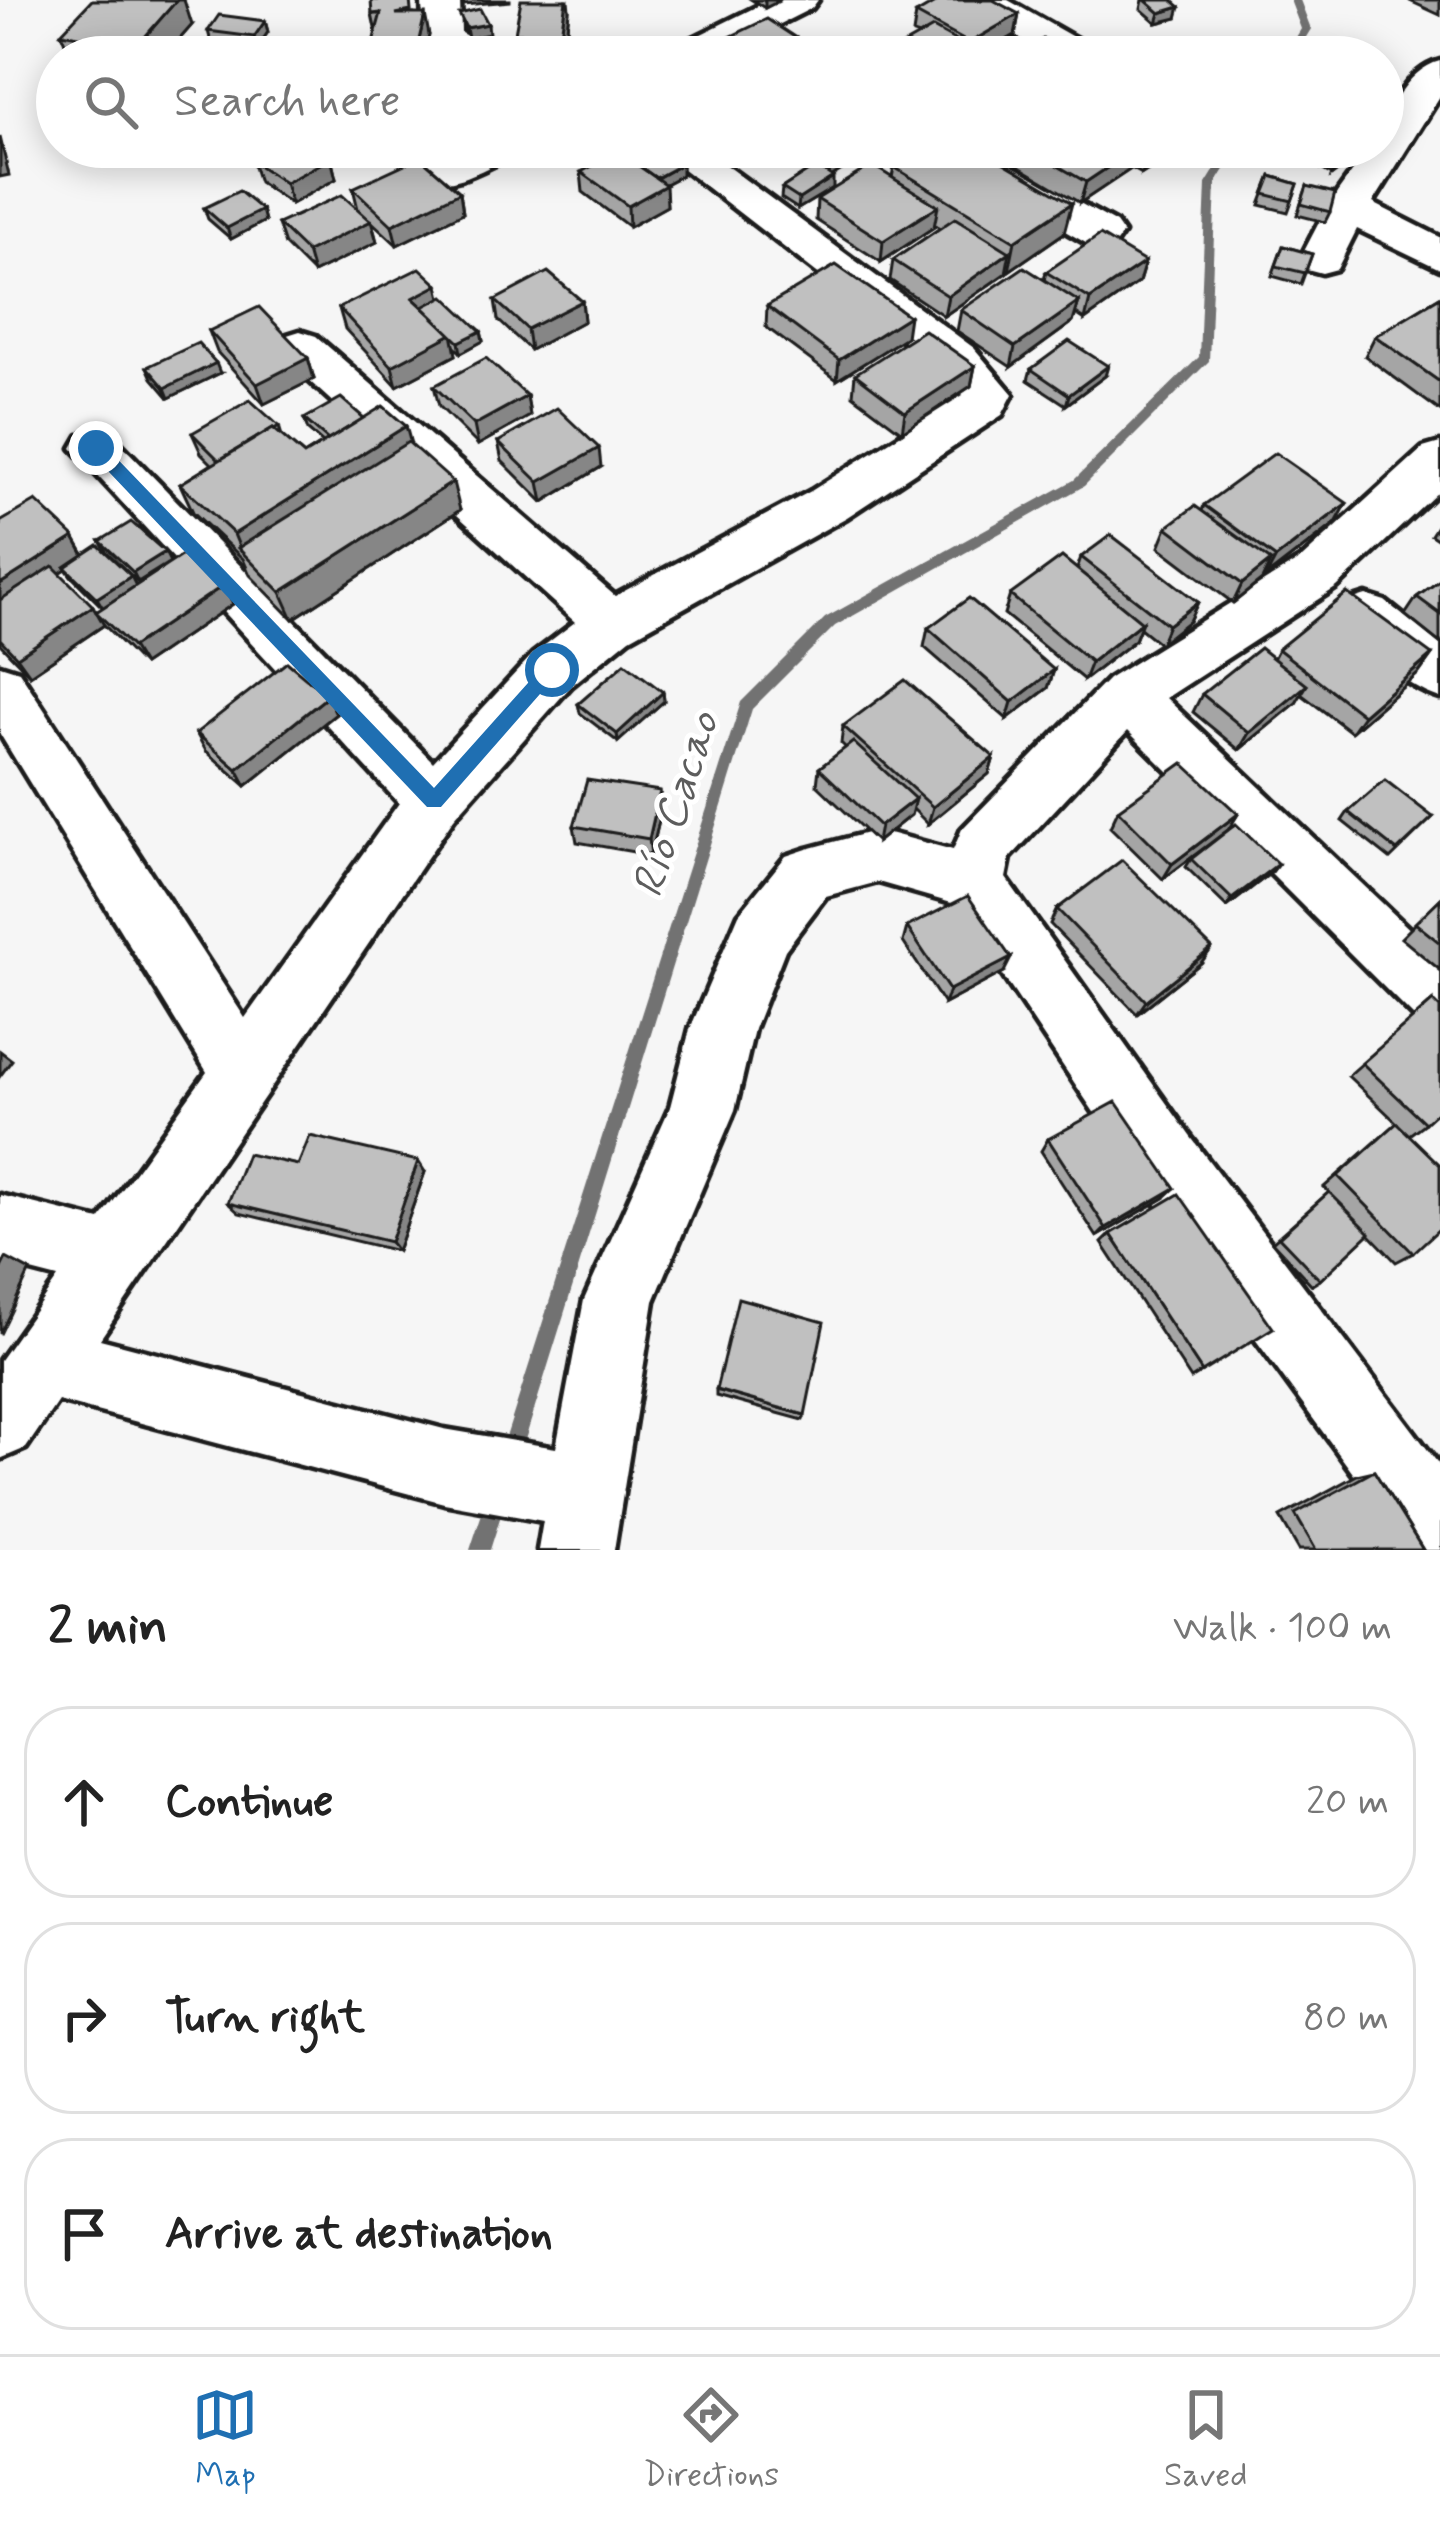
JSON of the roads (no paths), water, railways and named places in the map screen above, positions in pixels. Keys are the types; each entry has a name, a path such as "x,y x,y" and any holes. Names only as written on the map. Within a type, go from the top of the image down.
{"street":[{"path":"441,0 442,36"},
{"path":"718,0 768,36"},
{"path":"726,36 799,0"},
{"path":"981,0 1044,36"},
{"path":"1404,128 1435,84"},
{"path":"440,172 449,168"},
{"path":"0,1422 434,801 552,670 611,623 829,504 985,403 989,394 958,359 703,168"},
{"path":"985,168 1101,233"},
{"path":"1322,259 1348,207 1376,168"},
{"path":"1348,207 1440,255"},
{"path":"300,347 611,623"},
{"path":"96,448 434,801"},
{"path":"975,883 982,847 1127,695 1318,573 1440,461"},
{"path":"1318,573 1440,676"},
{"path":"0,688 245,1076"},
{"path":"1127,695 1440,1000"},
{"path":"46,1361 411,1456 569,1508 619,1300 701,1110 722,1028 761,934 807,875 878,856 975,883 1166,1160 1440,1529"},
{"path":"0,1229 114,1258"}],"waterway":[{"name":"Río Cacao","path":"1295,0 1306,29 1302,36"},
{"name":"Río Cacao","path":"510,1456 746,706 830,622 1079,483 1205,358 1211,184 1221,168"},
{"name":"Río Cacao","path":"480,1550 497,1496"}]}
